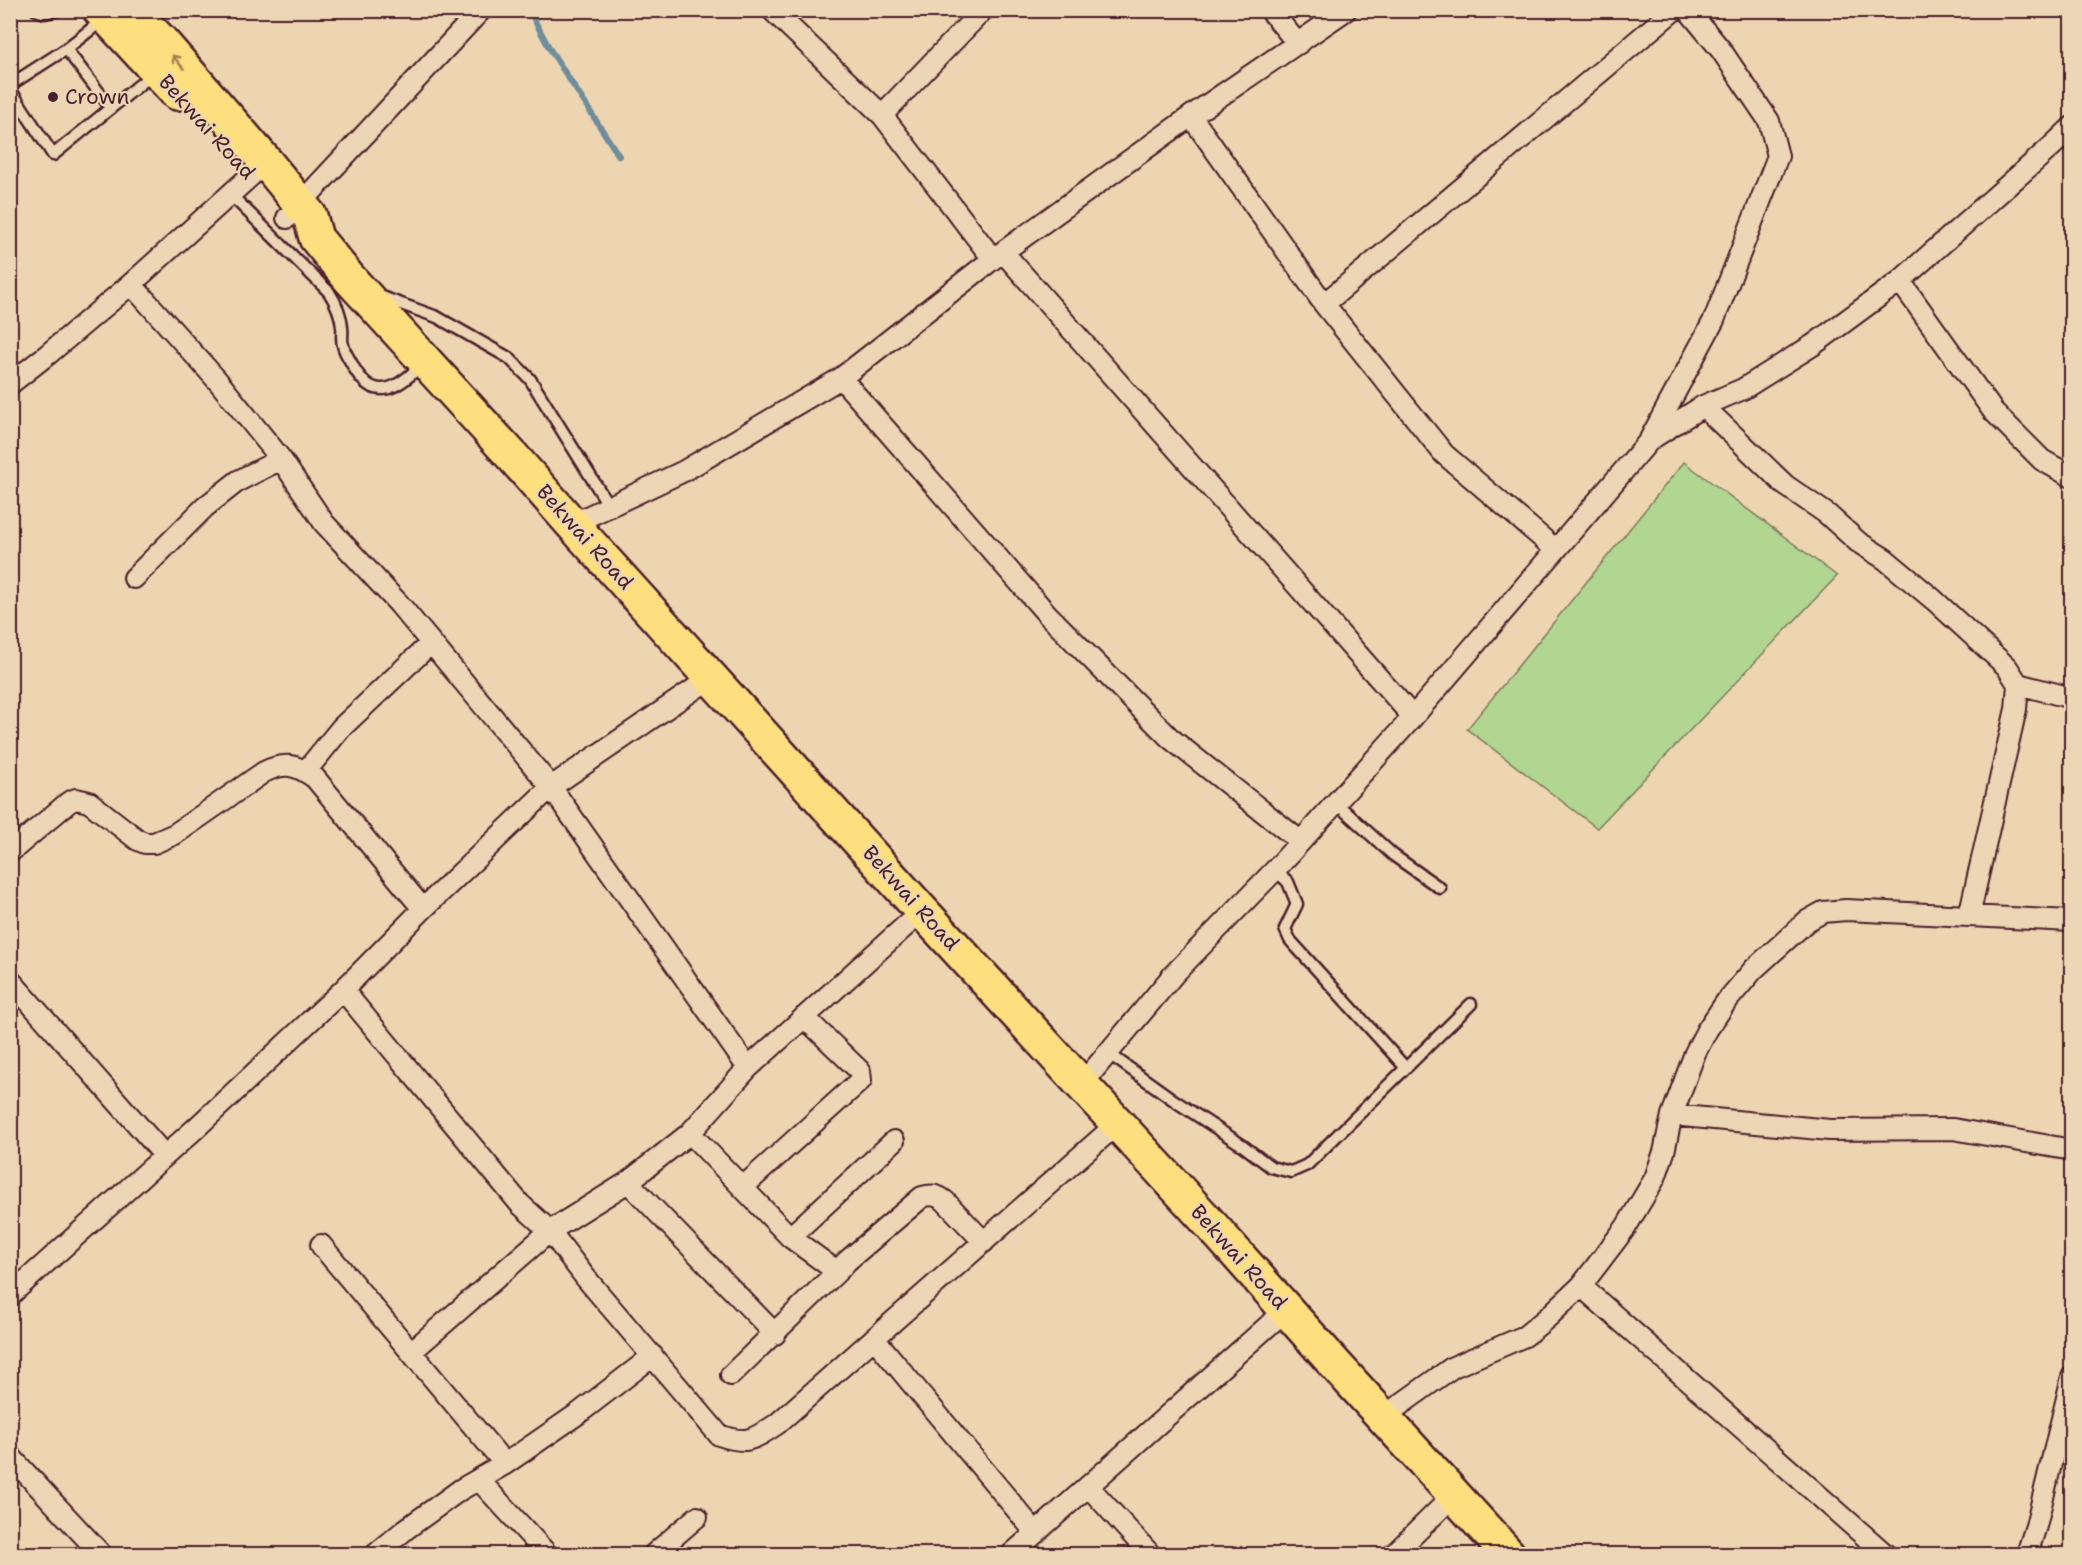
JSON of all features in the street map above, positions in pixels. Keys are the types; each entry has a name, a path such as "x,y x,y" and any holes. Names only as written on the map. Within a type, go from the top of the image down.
{"highway":[{"name":"Bekwai Road","path":"113,13 161,41 248,177"},
{"name":"Bekwai Road","path":"113,13 157,71 248,177 293,211 310,216 316,238 345,286 425,361 1508,1554"}],"street":[{"path":"293,211 481,10"},
{"path":"772,10 882,116 998,255 1413,717"},
{"path":"882,116 983,10"},
{"path":"1270,10 1298,45"},
{"path":"572,524 684,471 841,378 998,255 1191,116 1346,10"},
{"path":"1324,304 1674,10"},
{"path":"1082,1084 1174,974 1275,870 1413,717 1649,441 1713,320 1778,156 1769,121 1721,50 1688,10"},
{"path":"1191,116 1324,304 1444,454 1555,549"},
{"path":"1649,441 1703,406 1743,389 1813,345 1900,281 2072,127"},
{"path":"10,384 131,284 248,177"},
{"path":"1900,281 1993,411 2042,460 2069,472"},
{"path":"131,284 217,380 281,459 324,523 399,604 551,787 748,1068"},
{"path":"841,378 1047,614 1170,738 1300,841"},
{"path":"1703,406 1785,485 1827,514 1858,542 1885,559 1934,600 2007,667 2018,684 2016,709 1969,916"},
{"path":"134,578 205,507 238,482 281,459"},
{"path":"306,771 341,728 431,643"},
{"path":"10,1295 165,1156 343,990 423,909 551,787 712,676"},
{"path":"2018,684 2072,698"},
{"path":"10,852 69,802 76,799 89,802 138,840 154,843 175,834 264,772 279,765 288,765 306,771 315,778 423,909"},
{"path":"1383,1417 1453,1367 1525,1336 1581,1286 1626,1227 1655,1179 1672,1115 1695,1053 1707,1030 1726,1002 1754,969 1807,921 1823,912 1846,910 2072,921"},
{"path":"411,1352 550,1231 628,1182 690,1133 748,1068 922,911"},
{"path":"10,980 165,1156"},
{"path":"343,990 520,1204 550,1231 585,1277 719,1435 738,1442 754,1439 777,1424 1117,1124"},
{"path":"743,1187 861,1080 860,1071 804,1017"},
{"path":"1672,1115 1830,1130 1953,1129 2072,1150"},
{"path":"690,1133 790,1238 828,1265 839,1270"},
{"path":"790,1238 894,1141"},
{"path":"628,1182 775,1334"},
{"path":"731,1375 847,1261 922,1197 930,1194 945,1201 984,1242"},
{"path":"321,1245 505,1464"},
{"path":"1581,1286 1884,1554"},
{"path":"1012,1554 1287,1309"},
{"path":"874,1338 1036,1533"},
{"path":"376,1554 442,1503 505,1464 579,1413 653,1356"},
{"path":"2027,1554 2039,1515 2072,1377"},
{"path":"10,1456 101,1554"},
{"path":"479,1479 547,1554"},
{"path":"1088,1486 1150,1554"},
{"path":"1394,1554 1454,1495"},
{"path":"654,1554 697,1517"}],"lane":[{"path":"36,10 45,13 58,10"},
{"path":"113,13 66,49 10,87 53,155 157,71"},
{"path":"66,49 111,108"},
{"path":"248,177 345,286 437,317 509,358 530,379 609,506"},
{"path":"345,286 338,307 343,327 343,346 358,375 372,389 384,390 405,381 425,361"},
{"path":"1335,802 1394,855 1440,888"},
{"path":"1275,870 1288,882 1297,904 1286,929 1290,940 1405,1067"},
{"path":"1108,1053 1271,1167 1291,1172 1308,1165 1471,1004"}],"green space":[{"path":"1684,462 1837,576 1597,828 1467,729"}],"waterway":[{"path":"529,10 551,51 619,156"}],"place":[{"name":"Crown","path":"53,97"}]}
